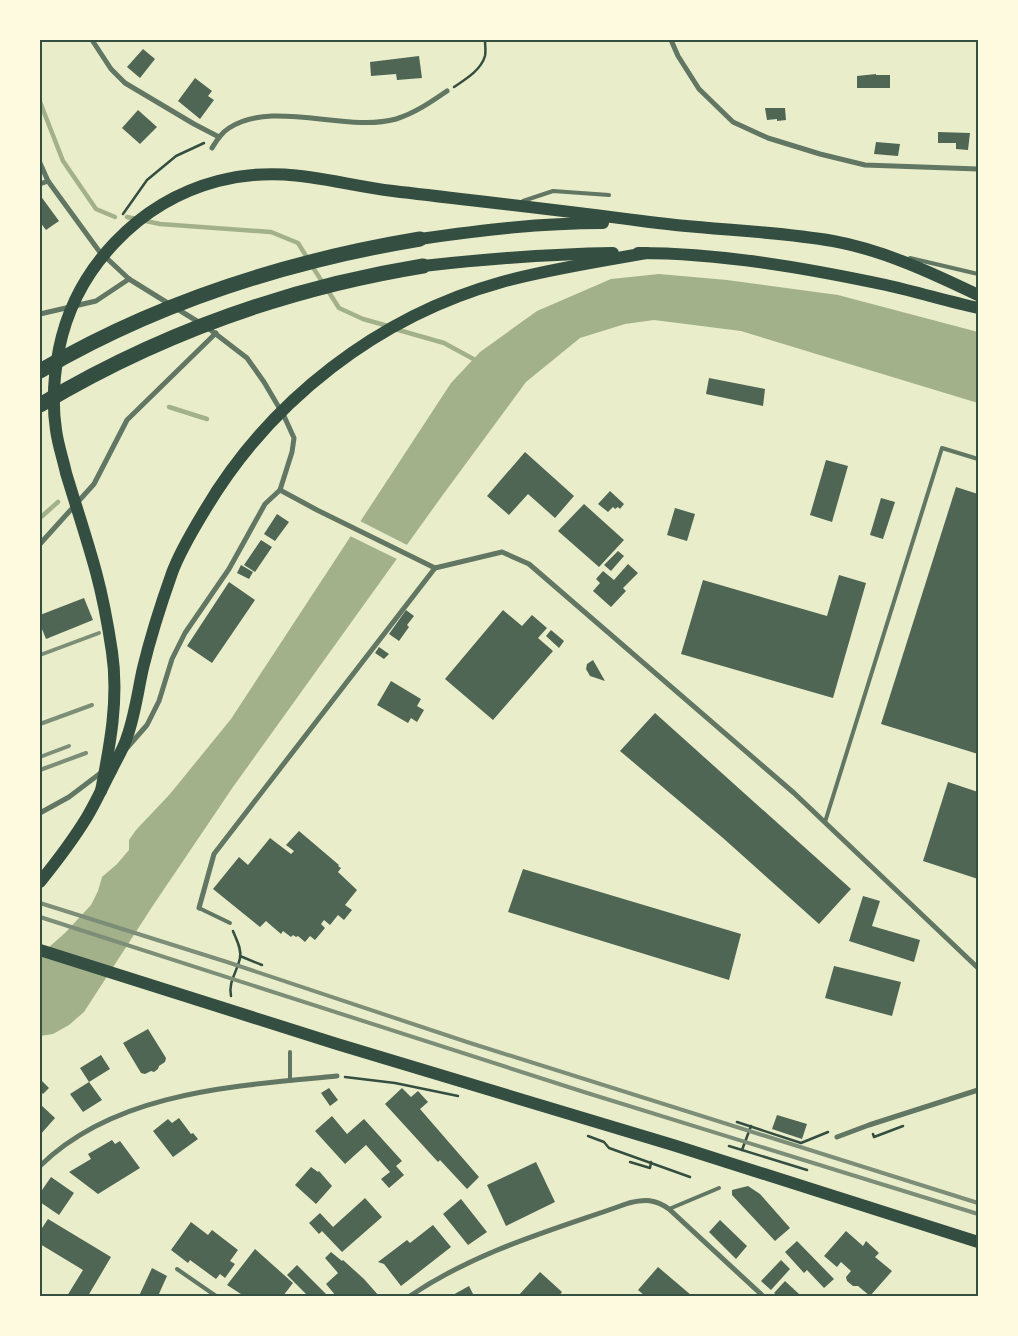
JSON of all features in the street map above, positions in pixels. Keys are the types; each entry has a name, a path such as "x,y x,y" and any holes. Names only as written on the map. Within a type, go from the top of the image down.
{"highway":[{"path":"40,371 124,327 254,279 314,261 375,246 420,239"},
{"path":"40,405 131,356 200,326 260,305 322,287 377,274 423,266"}],"main road":[{"path":"101,791 113,729 115,693 113,656 96,572 71,490 56,430 55,388 58,355 62,334 79,291 103,255 132,226 182,193 236,177 273,174 310,176 388,190 651,222 834,241 878,253 978,295"},
{"path":"420,239 555,223 651,222"},
{"path":"40,882 72,840 88,815 127,738 148,650 173,570 191,532 215,493 244,452 275,418 307,387 342,360 380,334 420,313 460,296 501,282 646,253"},
{"path":"423,266 501,257 560,254 646,253 712,257 784,265 887,285 978,308"},
{"path":"40,950 337,1044 673,1145 978,1242"}],"street":[{"path":"92,40 111,69 124,83 219,137"},
{"path":"671,40 678,56 699,89 734,122 768,138 865,165 978,169"},
{"path":"212,148 228,128 239,122 259,117 351,122 396,119 420,109 447,91"},
{"path":"40,163 48,181 99,251 129,279 216,333 248,358 284,416 294,438 288,469 280,490 265,504 229,570 185,633 172,659 159,702 147,725 118,758 86,785 40,813"},
{"path":"40,184 48,181"},
{"path":"40,314 96,300 129,279"},
{"path":"40,544 94,484 126,420 216,333"},
{"path":"280,490 435,568"},
{"path":"200,908 214,854 435,568 502,552 529,564 794,793 978,968"},
{"path":"40,1166 83,1134 122,1113 161,1101 218,1090 337,1076"},
{"path":"837,1137 978,1090"},
{"path":"410,1296 468,1264 512,1243 629,1203 648,1199 669,1208 763,1296"}],"lane":[{"path":"514,204 553,191 609,195"},
{"path":"834,241 978,274"},
{"path":"825,822 942,448 978,459"},
{"path":"200,908 230,923"},
{"path":"290,1052 290,1081"},
{"path":"669,1208 719,1188"},
{"path":"177,1269 216,1296"}],"path":[{"path":"447,91 467,79 480,66 485,55 485,40"},
{"path":"120,219 147,180 176,156 219,137"},
{"path":"230,923 239,946 240,956 230,988 232,996"},
{"path":"240,956 262,965"},
{"path":"337,1076 395,1083 463,1098"},
{"path":"738,1122 800,1143 833,1130"},
{"path":"742,1150 750,1126"},
{"path":"587,1135 604,1142 609,1148 690,1178"},
{"path":"729,1146 807,1170"},
{"path":"630,1162 650,1168 651,1162"}],"shaded area":[{"path":"659,274 727,280 838,295 978,332 978,403 741,331 654,320 625,324 580,338 526,382 442,496 233,787 84,1012 69,1025 53,1034 40,1036 40,955 65,933 91,905 102,877 129,850 129,840 136,830 170,794 231,719 451,383 480,352 537,311 611,279"}],"pier":[{"path":"358,520 409,546 399,560 348,535"}],"building":[{"path":"143,49 155,59 140,78 127,67"},
{"path":"419,56 422,78 397,80 396,74 371,76 370,62"},
{"path":"890,75 890,88 857,88 857,76"},
{"path":"195,78 212,91 208,96 214,100 200,119 178,101"},
{"path":"765,108 785,108 786,120 767,120"},
{"path":"138,110 157,127 140,144 122,128"},
{"path":"938,132 970,133 968,150 956,149 956,143 938,143"},
{"path":"876,142 900,144 898,156 874,154"},
{"path":"40,195 59,221 46,230 40,222"},
{"path":"709,378 765,389 763,406 706,394"},
{"path":"525,452 574,496 555,518 528,494 509,515 487,496"},
{"path":"826,460 848,466 832,522 810,515"},
{"path":"956,487 978,494 978,754 881,724"},
{"path":"610,491 624,504 620,509 613,507 608,512 598,504"},
{"path":"881,498 895,502 883,539 870,535"},
{"path":"584,504 624,540 599,567 558,531"},
{"path":"675,508 695,514 687,541 667,535"},
{"path":"277,514 289,522 275,541 264,534"},
{"path":"261,540 272,547 255,572 244,565"},
{"path":"618,551 624,556 611,571 604,565"},
{"path":"628,564 638,573 623,588 626,591 611,607 593,591 600,583 596,579 603,571 614,580"},
{"path":"241,565 253,572 249,579 237,573"},
{"path":"839,575 866,583 833,698 681,654 703,580 827,616"},
{"path":"229,582 255,600 212,663 187,646"},
{"path":"84,598 93,620 46,639 40,624 40,615"},
{"path":"406,610 414,616 399,641 389,634"},
{"path":"503,610 522,626 532,615 547,628 538,638 553,651 493,720 445,679"},
{"path":"551,630 564,641 559,648 546,636"},
{"path":"379,647 389,654 384,659 375,653"},
{"path":"593,660 605,681 590,676 586,669 587,664"},
{"path":"391,681 421,699 417,706 424,710 417,722 411,718 408,723 377,705"},
{"path":"655,713 851,889 819,924 723,838 620,751"},
{"path":"948,782 978,792 978,879 923,861"},
{"path":"299,831 339,865 341,868 338,872 357,890 345,905 352,910 344,920 338,915 330,925 324,920 321,924 325,928 315,940 310,936 305,942 298,936 293,935 291,937 283,931 281,934 266,921 260,927 213,889 239,857 248,865 270,838 291,854 294,851 286,845"},
{"path":"523,869 741,934 729,980 508,912"},
{"path":"863,896 880,901 872,926 920,940 914,962 849,941"},
{"path":"834,966 901,982 892,1016 825,998"},
{"path":"148,1029 166,1058 165,1062 158,1069 145,1074 141,1073 123,1043"},
{"path":"101,1055 110,1069 89,1082 80,1068"},
{"path":"40,1079 49,1088 43,1094 40,1091"},
{"path":"89,1082 102,1100 83,1112 70,1094"},
{"path":"329,1088 338,1100 330,1106 321,1093"},
{"path":"402,1088 411,1097 418,1091 428,1102 420,1109 479,1177 467,1189 440,1160 438,1162 385,1104"},
{"path":"40,1104 55,1118 40,1135"},
{"path":"777,1115 807,1124 802,1139 772,1129"},
{"path":"332,1116 347,1134 364,1119 402,1161 396,1166 404,1175 389,1188 381,1179 390,1172 366,1145 345,1164 315,1131"},
{"path":"179,1118 191,1134 193,1133 198,1139 173,1157 153,1131 168,1119 172,1123"},
{"path":"112,1140 115,1144 120,1141 140,1168 98,1194 69,1172 91,1159 88,1154"},
{"path":"536,1162 555,1202 506,1226 487,1185"},
{"path":"311,1167 319,1171 332,1186 316,1204 295,1185"},
{"path":"51,1177 74,1193 59,1215 40,1202 40,1193"},
{"path":"748,1186 760,1194 790,1228 775,1241 732,1195 732,1190"},
{"path":"365,1198 382,1217 342,1252 322,1231 319,1234 309,1223 320,1213 333,1227"},
{"path":"461,1199 487,1232 468,1245 443,1214"},
{"path":"48,1219 111,1257 88,1296 67,1296 83,1270 40,1244 40,1231"},
{"path":"720,1220 747,1246 736,1259 709,1232"},
{"path":"191,1222 208,1235 212,1230 238,1250 230,1261 235,1264 225,1278 220,1274 216,1279 190,1260 188,1263 171,1250"},
{"path":"433,1225 451,1247 401,1286 384,1264 378,1262 407,1240 410,1243"},
{"path":"846,1231 863,1246 866,1241 879,1253 875,1257 892,1271 870,1296 858,1286 853,1286 847,1281 846,1277 851,1271 841,1262 837,1267 824,1256"},
{"path":"797,1241 834,1279 824,1288 807,1270 804,1273 785,1252"},
{"path":"255,1249 293,1283 283,1296 244,1296 227,1285"},
{"path":"331,1252 364,1279 379,1296 336,1296 326,1284 338,1273 325,1258"},
{"path":"781,1260 790,1269 771,1290 761,1281"},
{"path":"297,1265 328,1296 308,1296 287,1275"},
{"path":"658,1267 691,1295 645,1296 638,1290"},
{"path":"152,1268 167,1276 158,1296 139,1296"},
{"path":"540,1272 562,1292 559,1296 518,1296"},
{"path":"785,1281 799,1294 797,1296 778,1296 774,1293"},
{"path":"469,1286 474,1296 451,1296"}],"waterway":[{"path":"40,102 63,161 96,209 115,217"},
{"path":"127,217 160,224 271,232 298,243 308,259"},
{"path":"312,266 339,308 363,319 388,326"},
{"path":"395,329 444,343 479,362"},
{"path":"169,407 207,419"},
{"path":"40,518 58,502"}],"railway":[{"path":"40,655 99,633"},
{"path":"40,724 92,705"},
{"path":"40,757 69,746"},
{"path":"40,770 86,753"},
{"path":"40,903 227,962 467,1042 978,1203"},
{"path":"40,917 584,1092 978,1214"}]}
